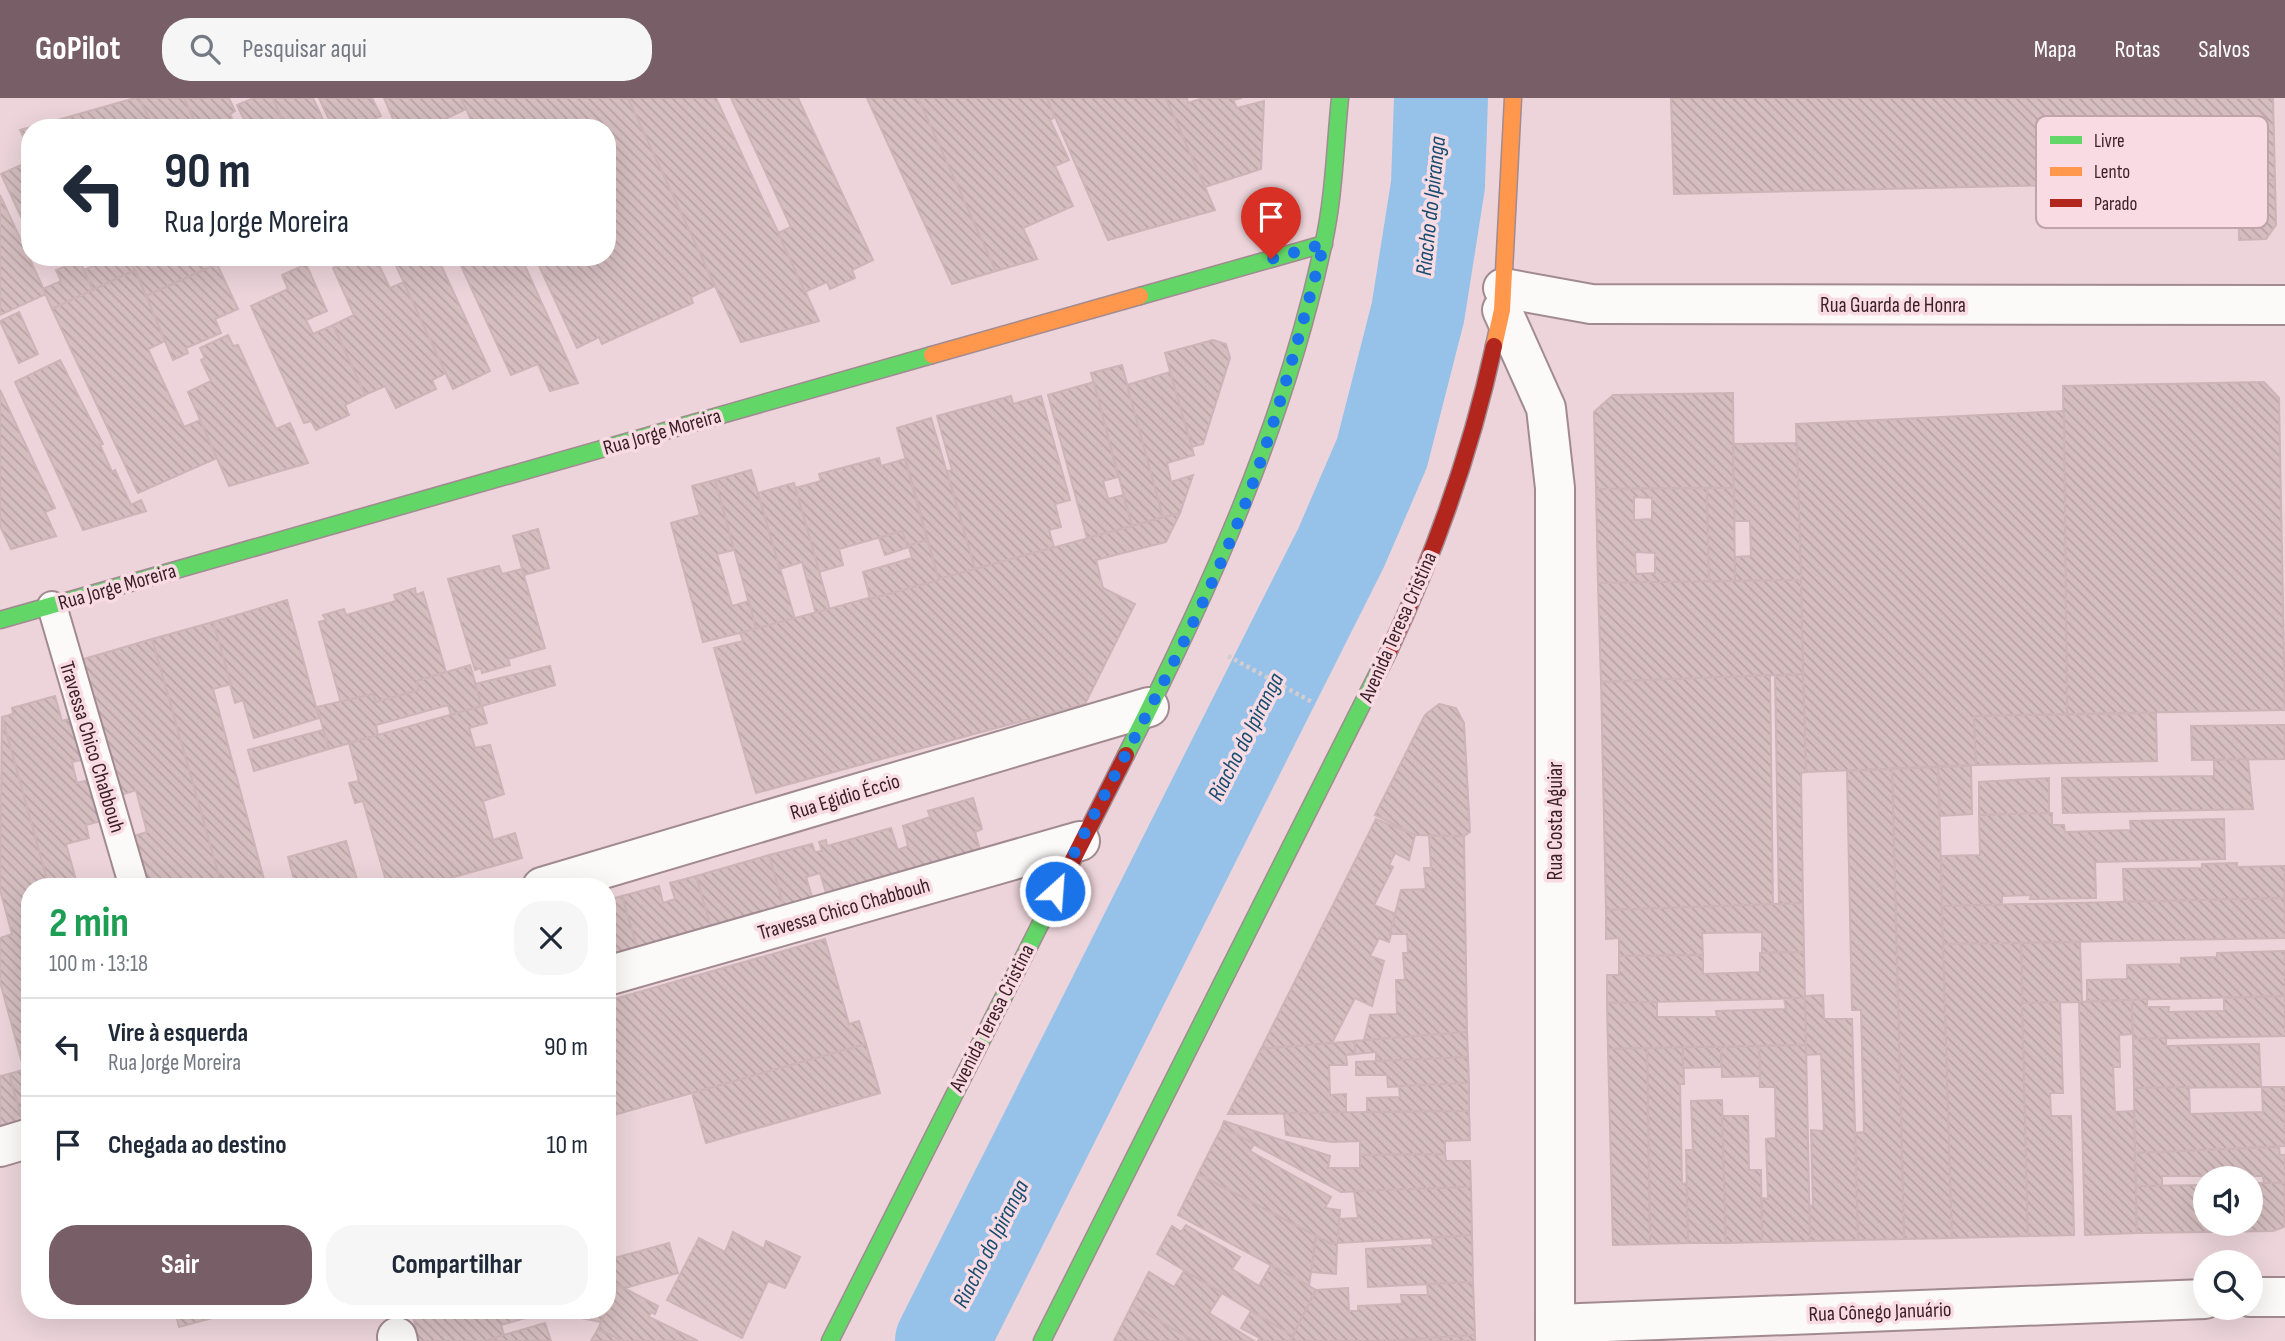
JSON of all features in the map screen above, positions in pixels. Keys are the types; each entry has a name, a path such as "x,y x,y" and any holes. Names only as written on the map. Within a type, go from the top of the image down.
{"main road":[{"name":"Avenida Teresa Cristina","path":"830,1341 1080,841 1187,634 1243,508 1283,398 1324,244 1340,98"},
{"name":"Avenida Teresa Cristina","path":"1042,1341 1354,724 1409,608 1441,529 1478,418 1503,299 1513,98"},
{"name":"Rua Jorge Moreira","path":"0,620 1324,244"}],"street":[{"name":"Rua Guarda de Honra","path":"1503,299 1591,304 2285,305"},
{"name":"Rua Costa Aguiar","path":"1503,299 1545,408 1555,488 1555,1333"},
{"name":"Rua Egidio Éccio","path":"572,878 1149,707"},
{"name":"Travessa Chico Chabbouh","path":"616,973 1080,841"},
{"path":"0,1147 21,1141"},
{"path":"2263,1297 2285,1297"},
{"name":"Rua Cônego Januário","path":"1555,1333 2193,1300"}],"lane":[{"name":"Travessa Chico Chabbouh","path":"52,606 131,878"}],"path":[{"path":"1240,663 1306,698"}],"building":[{"path":"139,98 150,119 65,119"},
{"path":"139,98 184,98 194,119 150,119"},
{"path":"184,98 229,98 235,111 230,114 232,119 194,119"},
{"path":"254,98 273,98 282,119 244,119 237,105"},
{"path":"273,98 313,98 323,119 282,119"},
{"path":"319,98 372,98 381,116 374,119 329,119"},
{"path":"384,98 461,98 466,109 445,119 393,119"},
{"path":"461,98 628,98 715,286 691,297 693,303 602,344 599,337 577,348 539,266 616,266 616,119 471,119"},
{"path":"628,98 716,98 819,321 741,342"},
{"path":"731,98 798,98 873,260 852,270 855,278 830,289 827,282 805,292 778,233 791,227"},
{"path":"867,98 918,98 996,271 952,284"},
{"path":"918,98 1047,98 1055,117 1050,120 1069,160 1055,166 1073,206 1023,228 1037,259 996,271"},
{"path":"1047,98 1166,98 1215,210 1108,240"},
{"path":"1166,98 1187,98 1188,103 1203,98 1242,98 1233,100 1237,108 1264,101 1261,169 1205,187"},
{"path":"1671,98 2273,98 2275,180 2268,180 2268,116 2036,116 2036,186 1674,194"},
{"path":"21,165 21,217 1,174"},
{"path":"2268,180 2275,180 2276,225 2266,239 2239,240 2239,228 2268,228"},
{"path":"0,195 21,240 21,266 33,266 46,294 0,315"},
{"path":"82,266 93,290 52,309 43,289 61,281 56,270"},
{"path":"93,266 133,266 135,270 93,290 84,270"},
{"path":"133,266 213,266 146,296"},
{"path":"218,266 238,309 215,319 221,333 186,348 188,353 173,360 146,296"},
{"path":"307,266 327,311 306,320 313,334 333,325 365,395 345,405 349,415 316,430 311,421 304,423 251,306 288,289 282,275"},
{"path":"379,266 390,288 404,282 446,373 432,380 436,389 396,408 385,386 365,395 333,325 354,315 333,268"},
{"path":"396,266 441,266 490,371 453,389"},
{"path":"461,266 525,266 578,383 550,391 538,364 511,375"},
{"path":"135,270 165,341 148,349 184,427 200,420 217,458 138,493 52,309"},
{"path":"19,312 38,354 19,363 0,321"},
{"path":"228,335 233,346 238,345 276,429 290,423 308,463 229,486 188,392 211,381 201,360 205,358 200,348"},
{"path":"1213,340 1226,344 1230,358 1203,444 1191,447 1165,353"},
{"path":"60,360 103,444 100,445 112,472 115,470 131,505 141,500 146,511 83,530 15,382"},
{"path":"1122,365 1163,517 1132,526 1091,373"},
{"path":"1170,372 1194,455 1167,463 1171,482 1193,475 1180,513 1163,517 1127,385"},
{"path":"1094,382 1118,477 1103,481 1108,499 1123,495 1132,526 1087,538 1048,395"},
{"path":"2264,382 2279,398 2285,710 2067,714 2063,386"},
{"path":"0,390 55,508 45,512 56,536 11,549 0,526"},
{"path":"1733,393 1734,488 1596,489 1594,412 1613,395"},
{"path":"1011,396 1013,404 1041,396 1070,500 1055,504 1061,527 1049,530 1054,547 975,569 947,471 952,470 937,416"},
{"path":"2064,411 2067,714 1974,716 1976,765 1806,772 1796,424"},
{"path":"931,418 975,569 939,580 897,428"},
{"path":"1797,443 1801,580 1735,581 1735,557 1751,556 1750,521 1734,521 1733,444"},
{"path":"879,458 881,466 905,459 927,540 907,546 902,531 839,549 843,565 819,572 795,488 821,481 819,474"},
{"path":"751,470 795,619 756,629 715,480"},
{"path":"715,480 734,550 717,554 732,606 749,601 756,629 703,642 671,523 700,515 692,486"},
{"path":"794,483 830,610 816,614 802,562 780,569 758,493"},
{"path":"1707,488 1709,582 1598,583 1596,489","holes":["1634,497 1652,498 1652,519 1634,520","1635,552 1655,553 1655,573 1636,574"]},
{"path":"1707,488 1734,488 1735,581 1709,582"},
{"path":"1180,513 1166,542 1096,560 1103,588 1135,604 1085,704 756,793 714,648 743,641 740,633"},
{"path":"538,529 549,568 524,575 513,536"},
{"path":"902,531 907,546 927,540 939,580 870,599 863,572 912,558 909,547 885,555 879,538"},
{"path":"499,566 502,574 522,569 545,648 508,659 510,665 482,673 481,668 475,670 448,579"},
{"path":"1801,580 1803,674 1601,682 1598,583"},
{"path":"415,588 416,595 423,592 446,672 417,681 419,690 376,702 373,694 341,703 319,622 326,620 323,615 344,609 346,615 396,601 394,595"},
{"path":"287,600 319,718 254,738 243,700 235,703 213,622"},
{"path":"213,622 231,684 213,689 264,878 219,878 152,639"},
{"path":"152,639 219,878 146,878 134,836 147,832 136,790 115,797 77,661"},
{"path":"470,665 482,706 451,715 448,705 376,725 378,735 329,749 317,707 373,694 376,702 419,690 417,681"},
{"path":"550,666 555,685 482,706 475,684"},
{"path":"1803,674 1806,772 1801,773 1803,903 1779,904 1775,676"},
{"path":"1770,675 1773,905 1606,910 1601,682"},
{"path":"55,696 62,721 78,716 90,758 72,762 77,783 96,778 108,819 86,825 89,838 66,844 75,878 47,878 2,717 13,714 12,708"},
{"path":"1439,704 1456,708 1464,723 1470,832 1464,836 1415,835 1375,815 1425,715"},
{"path":"482,706 487,723 469,728 475,748 490,745 504,794 483,801 493,840 515,833 522,858 450,878 385,878 363,801 355,803 349,783 359,781 349,743"},
{"path":"2156,713 2157,761 1976,765 1974,716"},
{"path":"2,717 47,878 21,878 21,1059 0,982 0,938 12,934 0,890"},
{"path":"2285,725 2285,759 2192,760 2191,726"},
{"path":"323,730 329,749 254,771 248,750"},
{"path":"2248,759 2253,809 2063,813 2062,778 2214,776 2214,760"},
{"path":"1971,766 1972,814 1940,816 1938,767"},
{"path":"1938,767 1952,1238 1904,1239 1892,769"},
{"path":"1892,769 1904,1239 1858,1240 1855,1133 1864,1132 1861,1010 1852,1010 1847,771"},
{"path":"2049,778 2049,813 1979,815 1979,782"},
{"path":"973,798 982,829 975,832 982,857 828,899 820,873 806,877 814,903 785,911 769,855 812,844 815,852 822,851 819,842 826,840 827,846 891,828 898,850 908,846 903,826 930,817 928,811"},
{"path":"2052,813 2052,825 2064,825 2065,832 2131,830 2130,821 2224,819 2225,859 2095,862 2096,898 2030,899 2031,895 2002,896 2002,905 1942,906 1941,856 1980,855 1979,815"},
{"path":"1376,819 1415,835 1409,860 1395,853 1389,865 1393,867 1374,905 1396,914 1389,942 1379,938 1370,956 1384,961 1372,1006 1355,998 1332,1043 1261,1049"},
{"path":"1429,836 1464,836 1467,1032 1364,1040 1370,1015 1397,1014 1396,980 1405,980 1403,953 1408,953 1407,934 1390,934 1401,890 1426,889 1424,868 1431,868"},
{"path":"346,841 356,878 294,878 288,857"},
{"path":"769,855 785,911 712,931 696,876"},
{"path":"2237,863 2237,867 2285,866 2285,898 2124,902 2123,869 2202,868 2202,864"},
{"path":"696,876 712,931 638,951 622,896 659,886 663,903 675,899 670,883"},
{"path":"622,896 638,951 616,957 616,898"},
{"path":"2285,898 2285,938 1943,944 1942,906"},
{"path":"1803,903 1804,952 1762,953 1762,932 1702,933 1703,955 1619,956 1619,938 1606,939 1606,910"},
{"path":"825,939 849,1024 859,1021 866,1044 616,1114 616,998"},
{"path":"2080,942 2082,1002 2022,1003 2021,943"},
{"path":"2021,943 2028,1236 1952,1238 1943,944"},
{"path":"2285,951 2285,996 2087,1001 2087,980 2127,979 2127,965 2181,964 2181,958 2217,957 2217,953"},
{"path":"1804,952 1805,998 1607,1003 1607,975 1619,975 1619,956 1703,955 1703,974 1760,972 1760,953"},
{"path":"1823,995 1824,1019 1852,1019 1858,1240 1810,1241 1809,1206 1813,1205 1811,1130 1824,1131 1821,1054 1806,1055 1805,996"},
{"path":"2285,996 2285,1036 2133,1039 2132,1000 2147,999 2147,1007 2169,1007 2168,1012 2224,1011 2224,998"},
{"path":"1784,998 1805,998 1806,1045 1608,1049 1607,1003 1657,1002 1657,1017 1717,1017 1716,1011 1786,1009"},
{"path":"2132,1000 2132,1034 2119,1035 2120,1067 2113,1067 2115,1112 2134,1111 2137,1233 2085,1235 2079,1002"},
{"path":"2060,1002 2063,1093 2050,1093 2051,1116 2071,1116 2074,1235 2028,1236 2022,1003"},
{"path":"1467,1032 1468,1057 1376,1062 1376,1052 1355,1054 1355,1041"},
{"path":"2166,1038 2166,1046 2259,1044 2261,1087 2134,1088 2133,1039"},
{"path":"1355,1041 1355,1054 1346,1055 1347,1065 1329,1065 1330,1095 1346,1094 1346,1113 1228,1114 1261,1049"},
{"path":"866,1044 880,1093 706,1143 692,1093"},
{"path":"1806,1045 1810,1241 1762,1242 1762,1198 1768,1199 1766,1139 1776,1138 1775,1087 1760,1087 1759,1046"},
{"path":"1759,1046 1760,1076 1722,1077 1721,1047"},
{"path":"1683,1047 1684,1084 1680,1084 1682,1184 1687,1183 1688,1243 1650,1244 1647,1048"},
{"path":"1683,1047 1721,1047 1721,1067 1683,1068"},
{"path":"1647,1048 1650,1244 1613,1245 1608,1049"},
{"path":"1468,1057 1469,1083 1388,1087 1387,1075 1356,1075 1356,1062"},
{"path":"21,1070 21,1116 9,1074"},
{"path":"9,1074 21,1124 0,1129 0,1076"},
{"path":"1469,1083 1469,1111 1367,1112 1367,1098 1400,1097 1399,1086"},
{"path":"2189,1087 2190,1114 2263,1112 2262,1087 2285,1087 2285,1146 2135,1153 2134,1088"},
{"path":"1722,1100 1726,1243 1688,1243 1686,1150 1693,1150 1691,1101"},
{"path":"1469,1111 1470,1140 1445,1141 1445,1154 1360,1155 1360,1141 1332,1142 1286,1135 1284,1113"},
{"path":"1722,1116 1748,1116 1749,1170 1761,1170 1762,1242 1726,1243"},
{"path":"1224,1121 1330,1156 1328,1168 1360,1168 1360,1155 1445,1154 1446,1161 1470,1161 1471,1187 1341,1192 1222,1127"},
{"path":"1222,1127 1254,1144 1250,1151 1331,1197 1325,1208 1340,1210 1338,1243 1331,1244 1198,1174"},
{"path":"2279,1147 2280,1155 2285,1155 2285,1183 2264,1183 2263,1166 2193,1166 2193,1176 2162,1176 2162,1186 2136,1186 2135,1153"},
{"path":"1198,1174 1316,1236 1309,1286 1178,1215"},
{"path":"2263,1183 2285,1183 2284,1227 2263,1231"},
{"path":"2193,1185 2193,1232 2137,1233 2136,1186"},
{"path":"1471,1187 1472,1235 1338,1243 1339,1219 1358,1218 1354,1191"},
{"path":"1186,1225 1240,1257 1232,1269 1259,1286 1271,1265 1316,1290 1293,1336 1157,1254 1172,1226 1181,1232"},
{"path":"733,1232 764,1249 766,1241 800,1257 785,1288 768,1281 742,1338 667,1300 699,1238 725,1252"},
{"path":"1472,1235 1473,1282 1368,1287 1366,1249 1433,1245 1432,1238"},
{"path":"1316,1236 1331,1244 1337,1243 1336,1274 1311,1272"},
{"path":"669,1243 678,1273 625,1288 616,1285 616,1258"},
{"path":"1184,1271 1222,1293 1209,1313 1254,1341 1194,1341 1132,1305 1149,1272 1174,1287"},
{"path":"1473,1282 1475,1335 1382,1341 1290,1341 1316,1290 1348,1288 1349,1311 1358,1311 1358,1306 1402,1304 1401,1295 1428,1295 1427,1284"},
{"path":"618,1285 658,1306 655,1314 651,1312 649,1317 698,1341 623,1341 598,1329 603,1319 616,1319"},
{"path":"1132,1305 1194,1341 1114,1341"},
{"path":"1251,1311 1293,1336 1290,1341 1258,1341 1260,1338 1241,1328"},
{"path":"177,1319 208,1319 179,1327"},
{"path":"414,1319 522,1319 501,1325 504,1335 484,1341 419,1341"},
{"path":"545,1323 551,1341 484,1341 504,1335"},
{"path":"598,1329 623,1341 591,1341"},
{"path":"1475,1335 1475,1341 1382,1341"}],"waterway":[{"name":"Riacho do Ipiranga","path":"942,1341 1341,548 1382,453 1418,312 1438,185 1441,98"}],"traffic: fast":[{"path":"1126,755 1215,569 1265,443 1287,378 1307,313 1327,228 1340,98"},
{"path":"1140,296 1324,244"},
{"path":"0,620 932,355"},
{"path":"1042,1341 1389,651"},
{"path":"830,1341 1053,899"}],"traffic: slow":[{"path":"1494,346 1502,310 1513,98"},
{"path":"932,355 1140,296"}],"traffic: jam":[{"path":"1389,651 1422,577 1450,502 1474,425 1494,346"},
{"path":"1053,899 1126,755"}],"route":[{"path":"1055,891 1187,634 1243,508 1283,398 1324,244 1271,259"}]}
